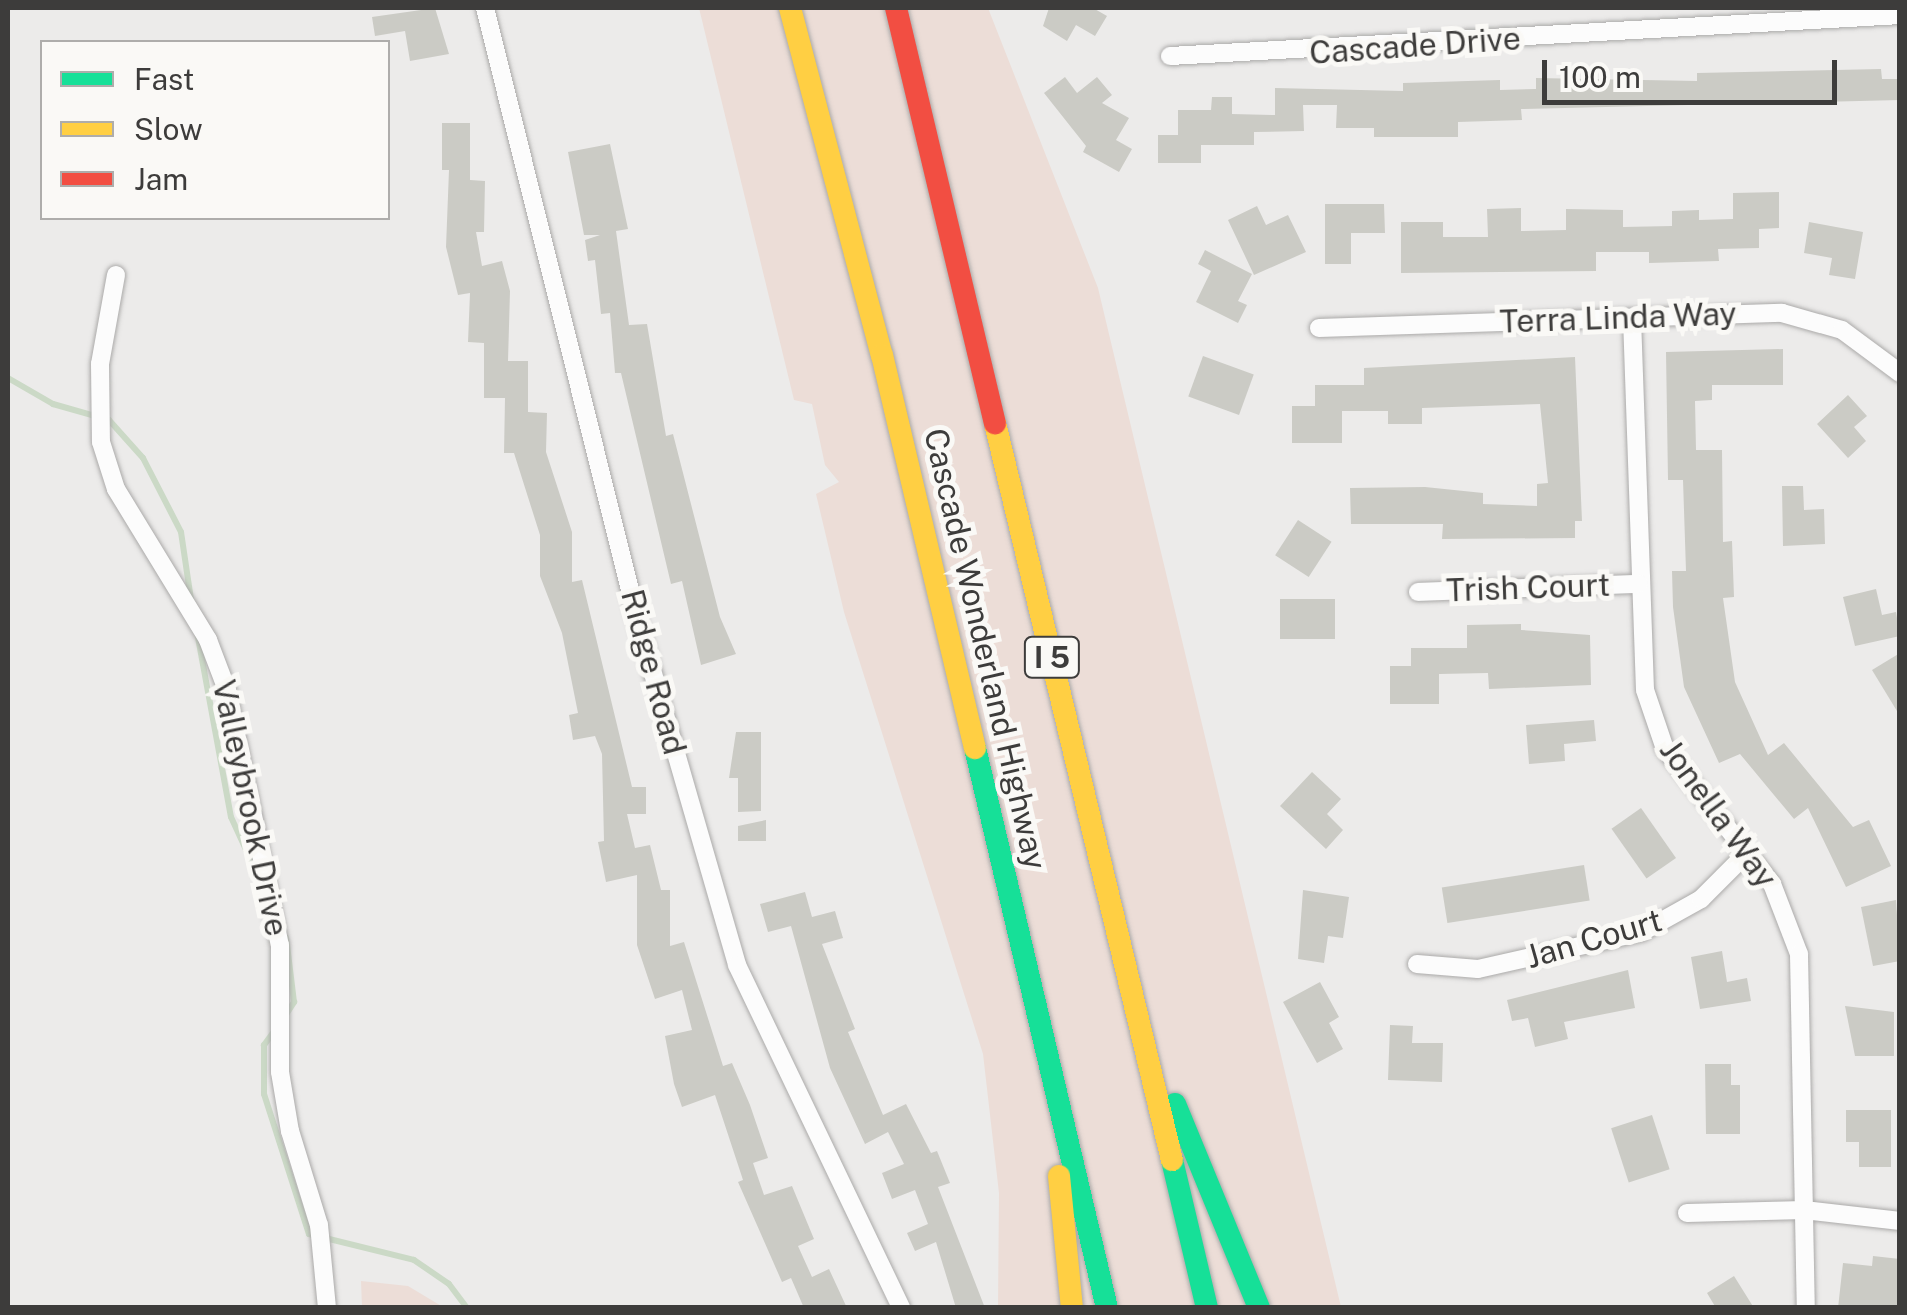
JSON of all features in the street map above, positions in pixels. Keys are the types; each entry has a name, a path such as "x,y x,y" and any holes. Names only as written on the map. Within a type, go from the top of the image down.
{"highway":[{"name":"Cascade Wonderland Highway","path":"790,8 882,355 1107,1308"},
{"name":"Cascade Wonderland Highway","path":"896,8 1207,1308"},
{"path":"1132,993 1259,1308"},
{"path":"1046,1052 1072,1308"}],"street":[{"name":"Ridge Road","path":"485,8 637,618 731,946 901,1308"},
{"name":"Cascade Drive","path":"1170,56 1900,15"},
{"name":"Valleybrook Drive","path":"116,276 100,364 102,442 116,489 208,640 227,690 280,945 280,1072 290,1131 319,1224 327,1308"},
{"name":"Terra Linda Way","path":"1319,328 1799,316 1842,330 1900,373"},
{"name":"Jonella Way","path":"1632,318 1643,676 1654,724 1694,792 1748,852 1787,912 1799,954 1806,1308"},
{"name":"Trish Court","path":"1418,592 1639,584"},
{"name":"Jan Court","path":"1416,964 1478,969 1642,932 1701,899 1748,852"},
{"path":"1686,1214 1804,1210 1900,1220"}],"shaded area":[{"path":"699,8 988,8 1098,288 1341,1307 998,1307 999,1193 983,1054 844,612 816,494 839,482 825,465 812,404 794,400"},
{"path":"361,1281 408,1286 443,1307 362,1307"}],"building":[{"path":"435,8 449,54 410,61 405,31 375,36 372,17"},
{"path":"1049,8 1093,8 1107,16 1095,36 1076,25 1067,41 1043,26"},
{"path":"1881,69 1882,79 1900,79 1900,100 1521,109 1522,120 1458,122 1458,137 1374,137 1374,128 1336,128 1337,105 1303,105 1304,131 1254,132 1254,145 1201,145 1201,163 1158,163 1158,135 1178,135 1178,110 1211,110 1212,97 1232,97 1232,114 1275,115 1275,88 1403,91 1403,83 1500,80 1500,90 1536,89 1536,78 1697,81 1697,73"},
{"path":"1065,77 1077,93 1097,77 1112,95 1102,103 1129,118 1116,140 1132,149 1119,172 1083,152 1086,146 1044,93"},
{"path":"442,123 470,123 470,180 485,181 484,232 476,232 482,266 502,261 510,291 508,361 528,361 528,412 547,413 546,452 572,532 572,582 582,580 632,787 646,787 646,814 627,814 635,848 650,845 661,890 670,890 670,946 684,942 723,1066 732,1063 750,1105 768,1158 753,1163 764,1195 792,1186 814,1239 798,1246 812,1277 829,1269 847,1308 804,1308 791,1278 782,1282 738,1182 743,1180 715,1095 682,1107 674,1084 665,1036 692,1030 682,990 655,999 637,945 637,875 606,882 598,842 604,841 602,754 595,736 573,740 569,715 578,713 562,633 540,576 540,535 514,453 504,453 505,398 484,398 484,343 468,342 470,293 458,295 446,247 449,170 442,170"},
{"path":"610,144 628,229 616,231 629,325 647,324 666,436 673,434 720,617 736,654 701,665 682,581 671,584 621,373 615,373 610,313 601,314 595,260 588,261 585,240 600,235 584,235 568,152"},
{"path":"1779,192 1779,228 1759,229 1759,248 1718,249 1719,261 1649,263 1649,252 1596,252 1596,271 1401,273 1401,222 1443,222 1443,237 1488,237 1487,209 1521,208 1521,231 1566,230 1566,209 1623,210 1623,227 1672,226 1672,211 1699,210 1699,220 1733,219 1733,193"},
{"path":"1325,204 1384,204 1385,233 1351,233 1351,264 1325,264"},
{"path":"1257,206 1266,225 1288,215 1306,252 1254,275 1228,220"},
{"path":"1809,222 1863,232 1855,279 1829,275 1832,258 1804,253"},
{"path":"1205,250 1252,274 1238,301 1247,305 1238,323 1196,302 1211,271 1198,264"},
{"path":"1783,349 1783,385 1712,385 1712,400 1695,401 1696,450 1722,450 1723,542 1732,541 1734,597 1723,598 1735,682 1768,755 1784,743 1853,827 1869,820 1891,866 1846,887 1808,808 1794,819 1740,754 1719,763 1684,687 1673,607 1672,571 1686,571 1683,480 1668,480 1666,352"},
{"path":"1203,356 1254,374 1239,415 1188,396"},
{"path":"1575,357 1582,521 1575,521 1575,538 1442,539 1443,524 1351,524 1350,488 1425,487 1483,493 1483,504 1537,506 1537,484 1548,483 1540,404 1422,408 1422,424 1388,424 1388,411 1342,411 1342,443 1292,443 1292,406 1315,406 1315,385 1364,385 1364,368"},
{"path":"1848,395 1867,416 1854,427 1866,441 1848,458 1817,424"},
{"path":"1782,486 1803,486 1804,510 1824,509 1825,544 1783,546"},
{"path":"1298,520 1332,542 1309,577 1275,555"},
{"path":"1876,589 1882,615 1896,612 1900,636 1855,646 1843,597"},
{"path":"1280,599 1335,599 1335,639 1280,639"},
{"path":"1521,624 1521,630 1590,635 1591,685 1489,689 1488,673 1439,674 1439,704 1390,704 1390,666 1411,666 1411,648 1467,648 1467,625"},
{"path":"1900,653 1900,716 1872,670"},
{"path":"1594,720 1596,741 1564,744 1565,761 1529,764 1526,725"},
{"path":"736,732 761,732 761,811 738,812 738,778 729,778"},
{"path":"1312,772 1341,799 1327,814 1343,830 1326,849 1280,806"},
{"path":"1641,808 1676,858 1646,879 1612,829"},
{"path":"766,820 766,841 738,841 738,826"},
{"path":"1584,865 1590,901 1447,923 1442,888"},
{"path":"1303,890 1349,897 1343,938 1328,936 1324,963 1298,959"},
{"path":"805,892 812,917 835,911 843,938 822,944 855,1029 848,1032 883,1115 906,1104 931,1153 937,1151 950,1183 938,1187 985,1308 956,1308 936,1242 915,1251 907,1233 928,1224 915,1190 892,1199 882,1173 904,1164 888,1132 865,1144 830,1068 791,926 768,932 760,904"},
{"path":"1896,900 1900,961 1873,966 1861,907"},
{"path":"1722,951 1727,982 1747,978 1751,1001 1700,1009 1691,957"},
{"path":"1628,970 1635,1008 1564,1022 1568,1039 1535,1047 1528,1018 1512,1021 1507,1000"},
{"path":"1320,982 1339,1017 1329,1023 1343,1049 1317,1063 1283,1002"},
{"path":"1845,1006 1894,1012 1894,1056 1855,1056"},
{"path":"1390,1025 1413,1026 1412,1043 1443,1043 1442,1082 1388,1080"},
{"path":"1705,1064 1731,1064 1731,1085 1740,1085 1740,1134 1706,1134"},
{"path":"1846,1110 1891,1110 1891,1167 1859,1167 1859,1142 1846,1142"},
{"path":"1652,1115 1670,1169 1629,1182 1611,1128"},
{"path":"1873,1256 1900,1259 1897,1305 1838,1308 1843,1263 1872,1266"},
{"path":"1734,1276 1754,1308 1716,1308 1707,1293"}],"waterway":[{"path":"8,378 53,404 109,420 143,458 181,532 191,600"},
{"path":"197,632 231,817 258,876"},
{"path":"285,1016 294,1002 286,937"},
{"path":"275,1030 264,1045 264,1094 309,1234 414,1260 449,1284 467,1308"}],"traffic: fast":[{"path":"975,748 1107,1308"},
{"path":"1175,1104 1259,1308"},
{"path":"1172,1160 1207,1308"}],"traffic: slow":[{"path":"790,8 882,355 975,748"},
{"path":"995,423 1172,1160"},
{"path":"1059,1176 1072,1308"}],"traffic: jam":[{"path":"896,8 995,423"}]}
